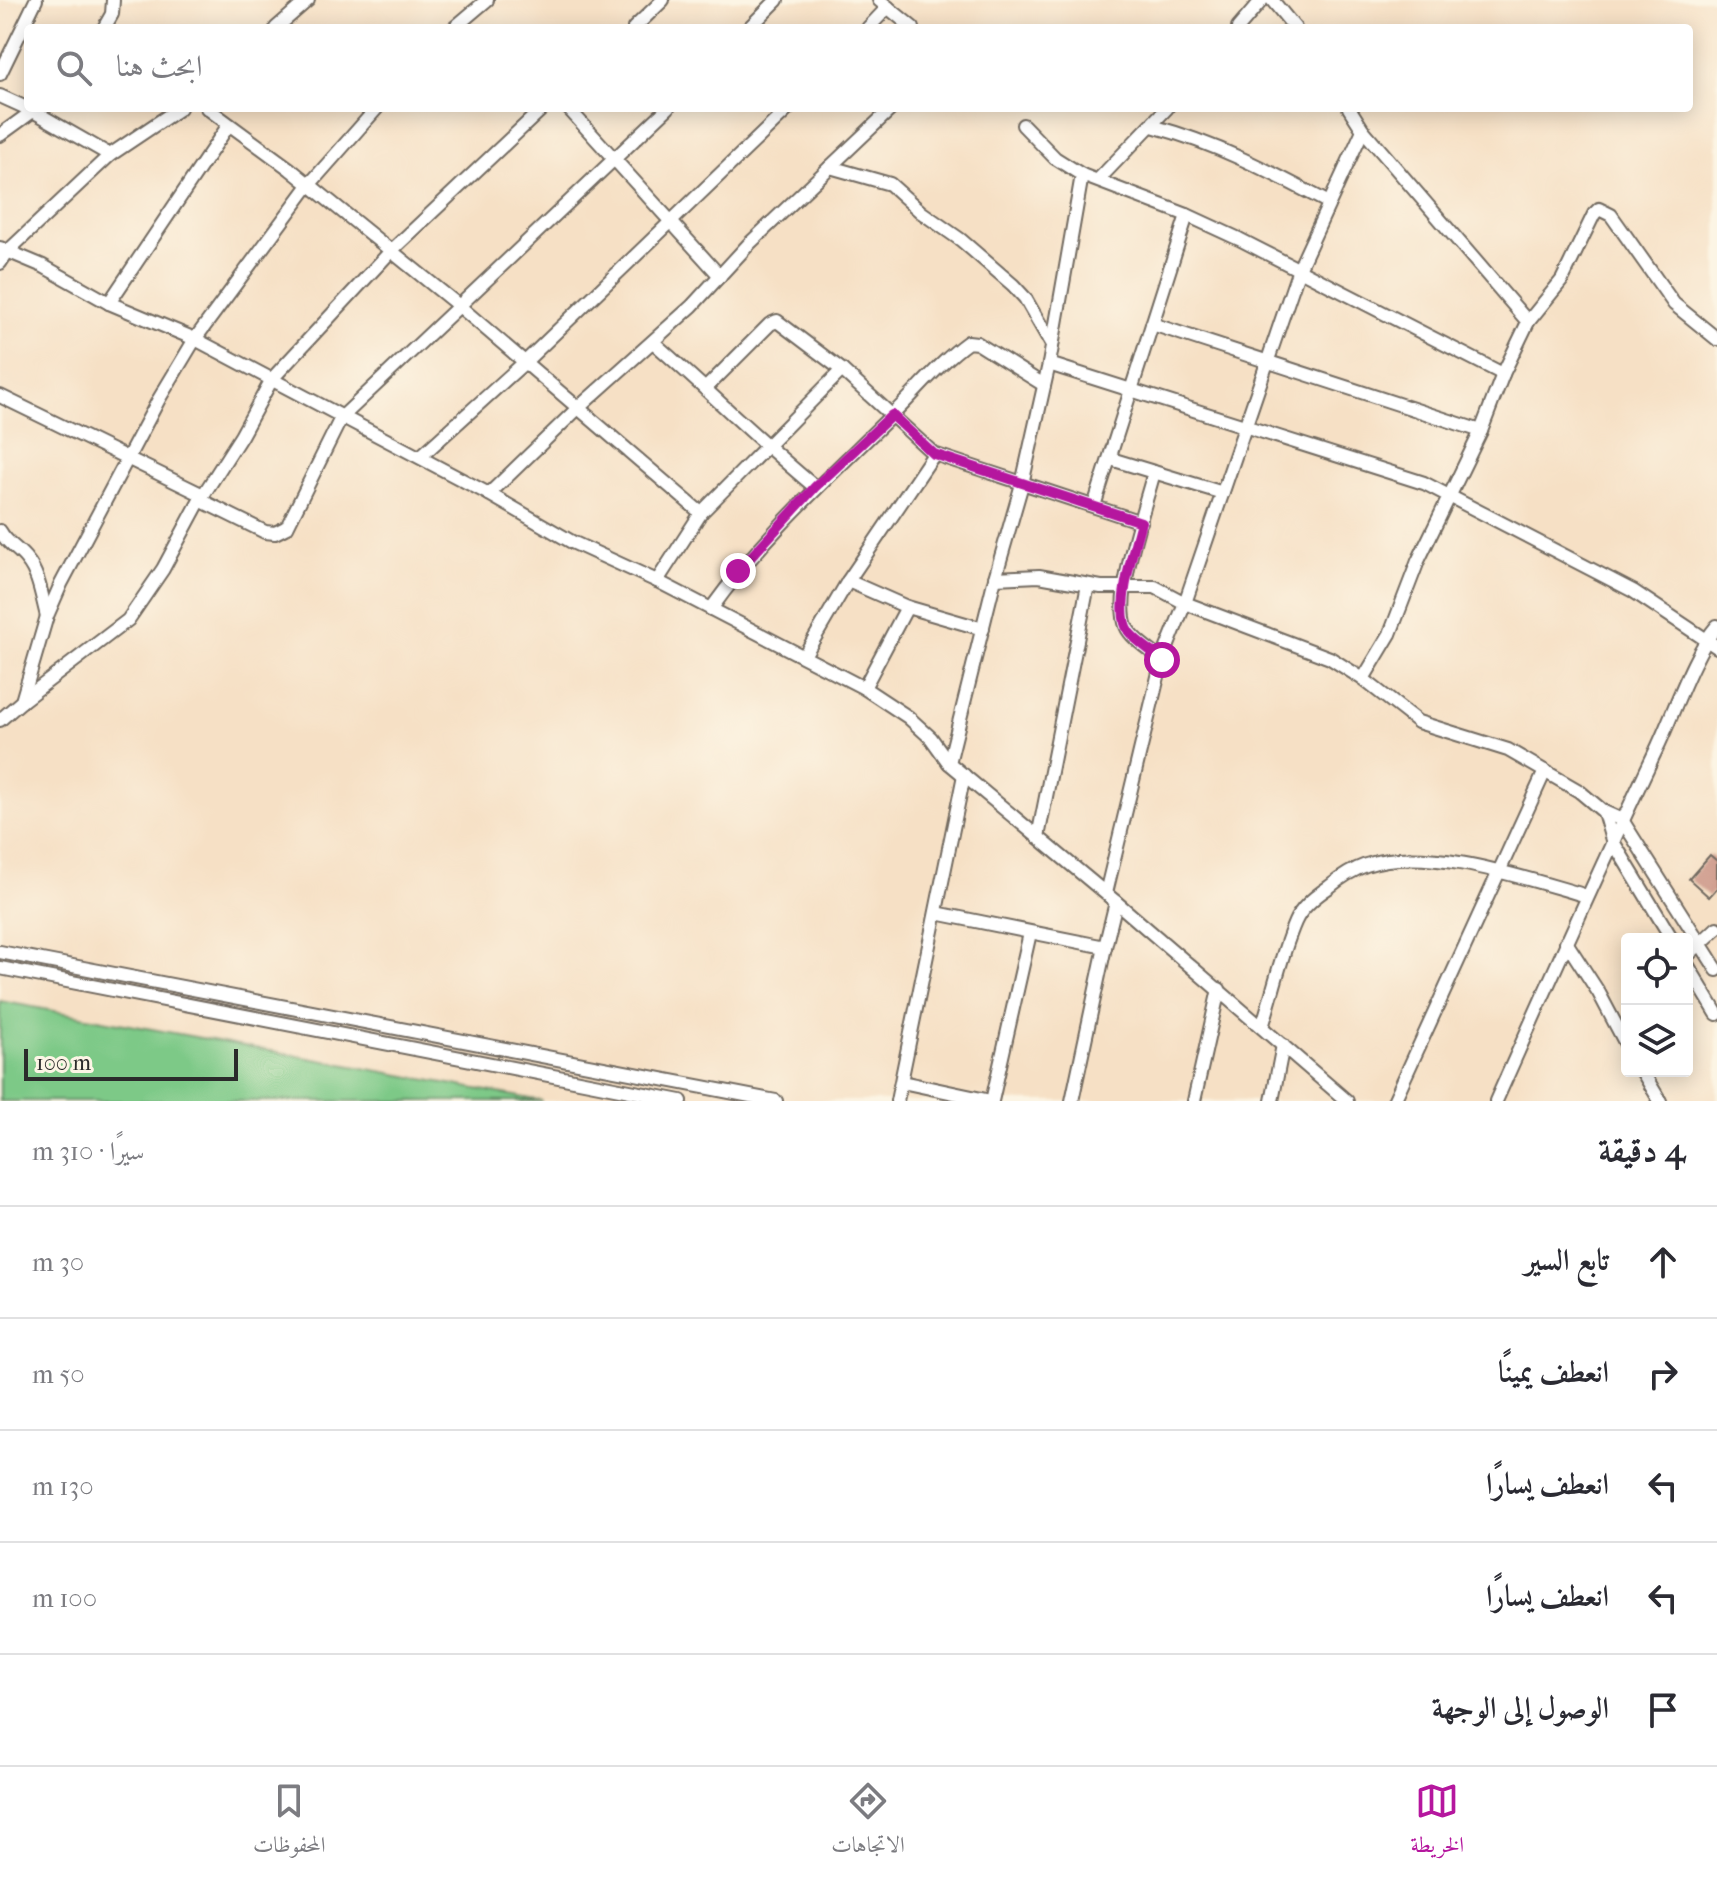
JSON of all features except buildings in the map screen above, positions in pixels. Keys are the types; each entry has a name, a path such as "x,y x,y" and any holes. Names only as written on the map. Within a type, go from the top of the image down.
{"street":[{"path":"24,24 36,0"},
{"path":"106,24 112,14 113,0"},
{"path":"281,24 308,0"},
{"path":"459,24 487,0"},
{"path":"638,24 663,0"},
{"path":"753,24 777,0"},
{"path":"1241,24 1262,0"},
{"path":"1272,0 1292,24"},
{"path":"871,24 884,4 908,24"},
{"path":"0,74 24,25"},
{"path":"0,96 24,106"},
{"path":"0,135 31,112"},
{"path":"37,112 110,155"},
{"path":"0,263 4,250 110,155 174,112"},
{"path":"212,112 309,185 458,305 701,513"},
{"path":"22,701 47,616 126,459 195,339 309,185 373,112"},
{"path":"0,720 128,620 163,569 272,379 391,251 539,112"},
{"path":"572,112 720,276"},
{"path":"0,396 265,532 280,531 293,518 341,418 664,112"},
{"path":"420,457 525,362 785,112"},
{"path":"489,494 577,409 653,342 749,244 888,112"},
{"path":"1098,180 1164,112"},
{"path":"1352,112 1363,130 1528,322"},
{"path":"1023,125 1055,158 1082,175 1187,215 1503,374"},
{"path":"109,303 228,126"},
{"path":"1152,126 1234,153 1329,203"},
{"path":"1106,893 1162,660 1185,603 1299,269 1363,130"},
{"path":"830,167 890,184 921,212 961,240 1019,292 1052,345"},
{"path":"949,763 1022,484 1049,364 1082,175"},
{"path":"1363,679 1390,634 1418,561 1481,431 1528,322 1562,280 1599,209 1611,215 1674,304 1717,339"},
{"path":"1094,506 1187,215"},
{"path":"4,250 43,266 109,303 195,339 489,494 572,542 657,581 864,688 908,717 931,738 949,763 1106,893 1347,1101"},
{"path":"706,388 770,324 777,321 842,370 934,454 1141,522"},
{"path":"1152,324 1481,431"},
{"path":"653,342 766,447 815,487"},
{"path":"711,609 757,548 815,487 968,342 977,343 1044,385"},
{"path":"1049,364 1424,483 1633,591 1717,647"},
{"path":"657,581 701,513 842,370"},
{"path":"804,656 848,581 934,454"},
{"path":"1111,459 1223,493"},
{"path":"1154,472 1124,586 1127,629 1162,660"},
{"path":"0,531 13,549 27,560 47,616"},
{"path":"995,578 1039,576 1088,585 1163,589 1185,603 1330,658 1363,679 1418,722 1508,750 1579,791 1604,812 1622,820 1717,970"},
{"path":"848,581 907,607 983,629"},
{"path":"1038,837 1088,585"},
{"path":"864,688 907,607"},
{"path":"1496,1101 1612,840 1706,639 1717,626"},
{"path":"1394,1101 1545,771"},
{"path":"897,1101 964,775"},
{"path":"1604,812 1612,840 1668,933"},
{"path":"1262,1027 1296,920 1322,891 1346,874 1368,864 1432,860 1499,871 1587,896"},
{"path":"1072,1101 1116,902"},
{"path":"936,913 1105,947"},
{"path":"1693,950 1717,928"},
{"path":"902,1082 991,1101 1030,933"},
{"path":"1566,942 1621,1035"},
{"path":"0,952 776,1101"},
{"path":"0,968 681,1101"},
{"path":"1693,974 1717,1014"},
{"path":"1194,1101 1219,989"},
{"path":"1272,1101 1283,1045"},
{"path":"1646,1077 1660,1101"}],"green space":[{"path":"0,1001 542,1101 0,1101"}],"route":[{"path":"738,571 815,487 892,415 934,454 1141,522 1124,586 1124,622 1129,632 1162,660"}]}
